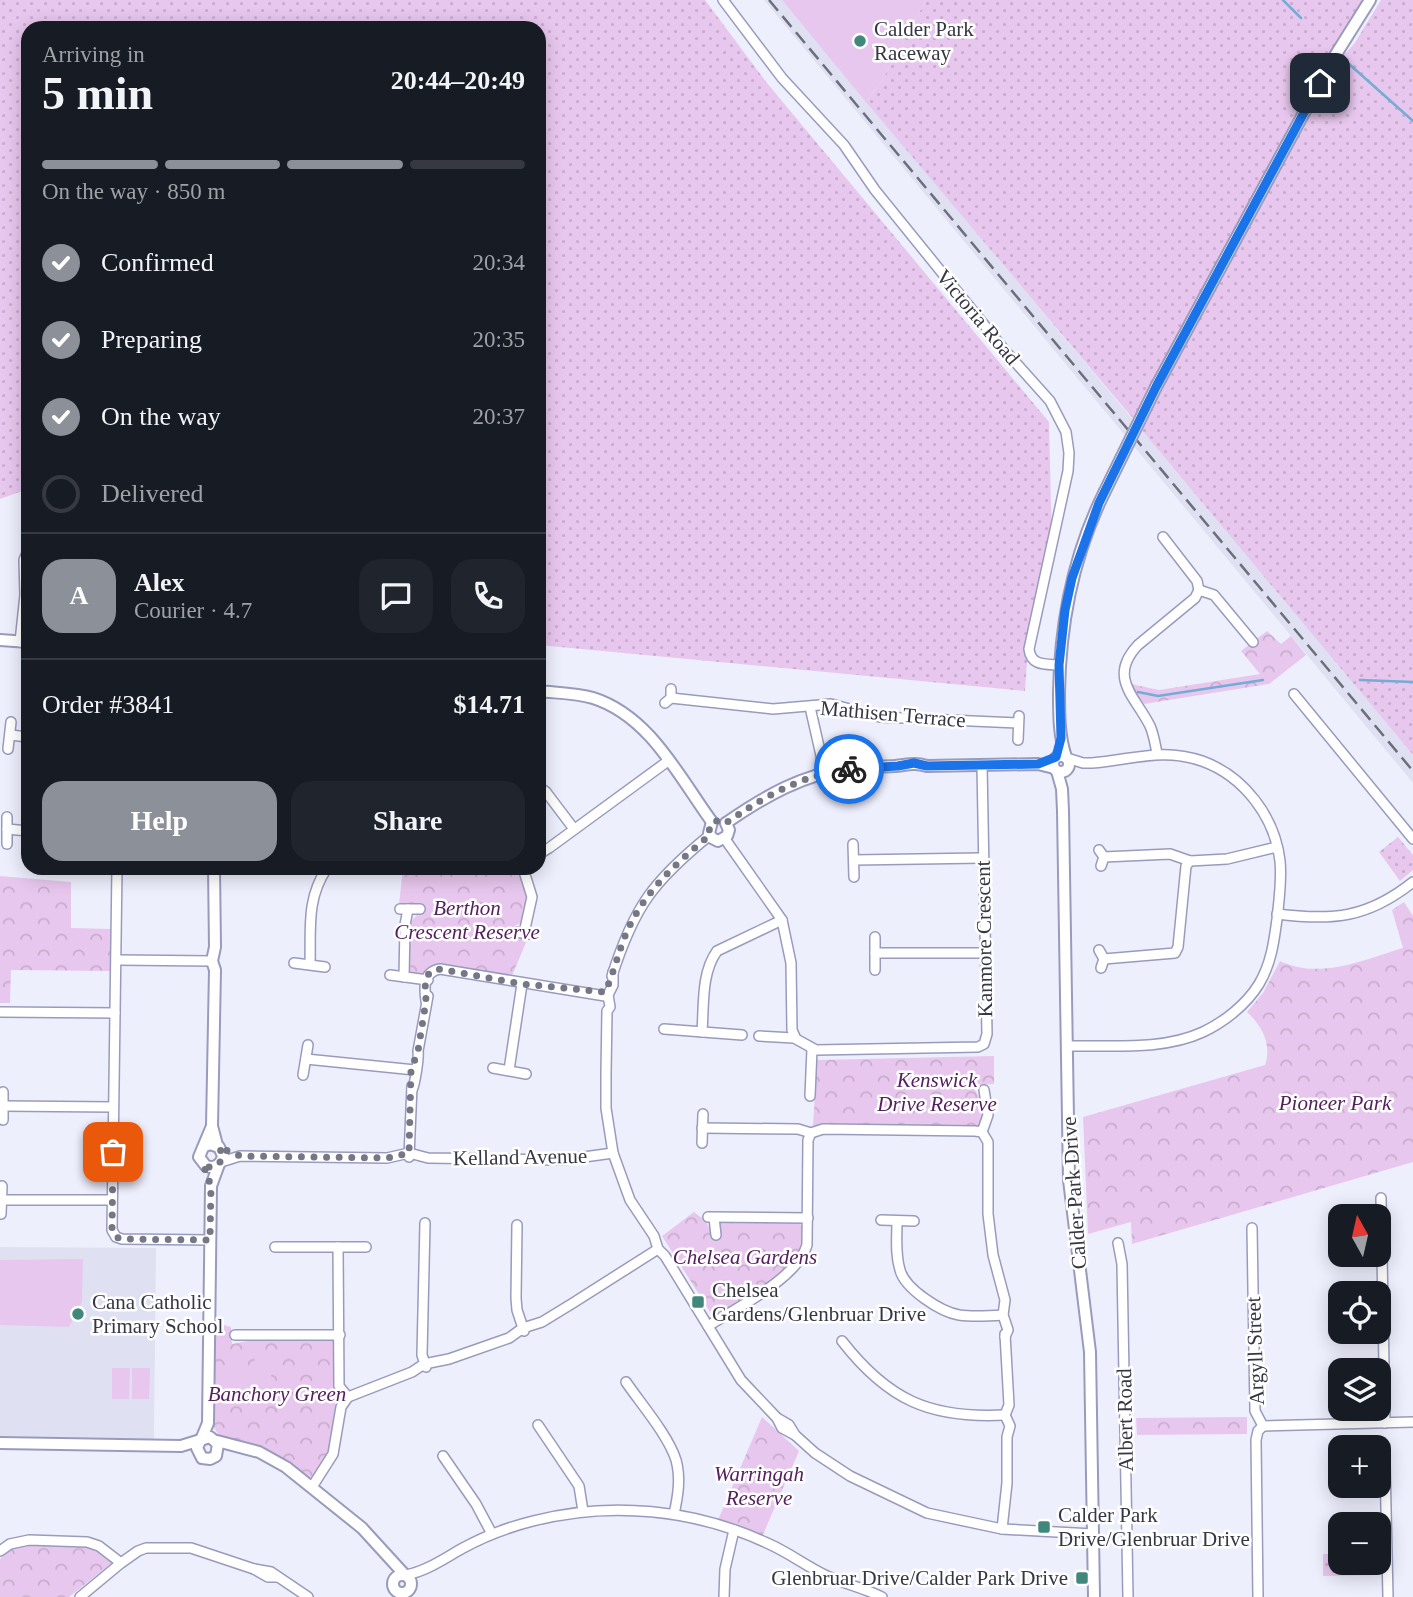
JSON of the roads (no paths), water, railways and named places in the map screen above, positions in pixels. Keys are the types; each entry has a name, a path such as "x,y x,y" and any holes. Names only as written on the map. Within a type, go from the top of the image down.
{"street":[{"name":"Victoria Road","path":"723,0 782,78 844,145 875,190 1049,401 1062,422 1069,445 1068,471 1029,649 1031,657 1037,663 1059,665"},
{"name":"Calder Park Drive","path":"1094,1597 1090,1352 1071,1208 1059,665 1065,610 1072,578 1104,493 1156,387 1333,59 1370,0"},
{"path":"1157,753 1152,729 1126,687 1126,665 1138,645 1195,598 1199,590 1197,580 1163,537"},
{"path":"1199,590 1214,594 1253,642"},
{"path":"0,640 21,642"},
{"path":"546,692 588,696 613,706 642,727 712,822"},
{"path":"1294,694 1413,839"},
{"name":"Mathisen Terrace","path":"669,697 760,709 840,706 880,718 1018,720 1018,740"},
{"name":"Mathisen Terrace","path":"810,707 825,773"},
{"path":"9,748 11,722"},
{"path":"10,735 21,736"},
{"path":"726,823 774,792 825,773 863,767 898,766 914,769 927,766 1083,763 1116,761 1157,753 1202,761 1232,777 1248,792 1261,810 1277,847 1280,880 1273,948 1259,985 1220,1023 1188,1038 1165,1043 1067,1046"},
{"path":"546,849 668,761"},
{"name":"Kanmore Crescent","path":"812,1049 982,1046 986,1041 982,765"},
{"path":"546,792 574,829"},
{"path":"7,817 7,844"},
{"path":"718,820 726,823 729,830 725,839 715,840 710,835 709,827 712,822 718,820"},
{"path":"7,829 21,830"},
{"path":"606,994 613,985 613,972 626,933 642,905 674,864 710,835"},
{"path":"725,839 782,920 791,963 794,1038"},
{"path":"853,844 854,877"},
{"path":"1101,858 1170,854 1190,861 1227,859 1277,847"},
{"path":"853,860 982,858"},
{"path":"1102,959 1175,953 1178,947 1186,866 1190,861"},
{"path":"117,875 116,943 119,960 115,977 112,1230 118,1238 210,1240"},
{"path":"210,961 215,952 214,875"},
{"path":"310,964 311,903 313,892 323,875"},
{"path":"523,933 532,897 525,875"},
{"path":"1277,914 1322,919 1355,914 1380,905 1413,882"},
{"path":"404,977 404,909 420,909"},
{"path":"702,1032 707,971 717,951 782,920"},
{"path":"874,937 875,971"},
{"path":"875,953 985,953"},
{"path":"119,960 210,961"},
{"path":"200,1455 197,1448 208,1423 211,1186 223,1156 212,1126 215,970 210,961"},
{"path":"294,963 325,967"},
{"path":"390,975 427,980 439,973 451,973 606,994"},
{"path":"409,1155 412,1090 415,1084 413,1070 419,1057 427,980"},
{"path":"509,1070 522,984"},
{"path":"606,994 610,1007 607,1011 606,1108 612,1153 630,1200 657,1250 668,1263 741,1380 777,1418 786,1432 796,1435 815,1453 850,1476 927,1513 1002,1529 1093,1534"},
{"path":"0,1012 115,1013"},
{"path":"664,1029 742,1035"},
{"path":"759,1036 794,1038 812,1049 810,1096"},
{"path":"303,1075 308,1045"},
{"path":"306,1059 413,1070"},
{"path":"493,1069 526,1074"},
{"path":"982,1132 988,1115 984,1090"},
{"path":"3,1092 3,1120"},
{"path":"3,1106 113,1107"},
{"path":"702,1143 703,1114"},
{"path":"211,1186 199,1157 212,1126"},
{"path":"702,1128 798,1129 811,1133 823,1129 982,1132 986,1135 988,1147 988,1214 1005,1307 1001,1315"},
{"path":"708,1326 773,1284 804,1258 808,1218 808,1140 811,1133"},
{"path":"203,1147 210,1144 218,1146"},
{"name":"Kelland Avenue","path":"218,1146 240,1156"},
{"name":"Kelland Avenue","path":"220,1163 240,1156 401,1160 409,1155 417,1161 428,1158 562,1160 612,1153"},
{"path":"203,1164 213,1167 220,1163"},
{"path":"1,1214 2,1186"},
{"path":"1381,1198 1385,1423"},
{"path":"2,1200 112,1200"},
{"path":"716,1235 712,1218 808,1218"},
{"path":"881,1220 914,1221"},
{"path":"897,1221 900,1272 913,1290 948,1312 961,1316 1001,1315"},
{"path":"425,1223 425,1365"},
{"path":"517,1225 516,1298 524,1329"},
{"name":"Argyll Street","path":"1252,1228 1255,1411 1263,1426 1256,1440 1258,1597"},
{"name":"Albert Road","path":"1118,1243 1122,1264 1128,1597"},
{"path":"275,1247 366,1247"},
{"path":"312,1487 333,1454 346,1395 338,1380 338,1247"},
{"path":"524,1329 535,1329 657,1250"},
{"path":"1001,1315 1008,1330 1005,1337 1009,1405 1002,1415"},
{"path":"346,1395 414,1374 425,1365 442,1365 449,1359 516,1339 524,1329"},
{"path":"235,1334 340,1335"},
{"path":"842,1341 880,1383 915,1404 955,1415 1002,1415"},
{"path":"625,1382 676,1460 679,1491 674,1514"},
{"path":"1002,1415 1010,1426 1007,1437 1007,1482 1002,1529"},
{"path":"1263,1426 1413,1422"},
{"path":"208,1423 219,1448 216,1456"},
{"path":"538,1425 579,1486 583,1511"},
{"path":"0,1443 181,1446 207,1437 273,1458 362,1528 407,1586"},
{"path":"181,1446 210,1459 241,1448"},
{"path":"443,1456 476,1504 492,1534"},
{"path":"1386,1498 1388,1597"},
{"path":"386,1557 393,1588 407,1586 430,1566 492,1534 533,1521 583,1511 628,1510 674,1514 734,1530 767,1543 827,1576 882,1597"},
{"path":"724,1597 725,1569 734,1530"},
{"path":"2,1547 29,1540 87,1542 99,1546 121,1563"},
{"path":"80,1597 130,1558 139,1557 157,1548 191,1548 254,1569 268,1577 277,1577 297,1587 308,1597"}],"waterway":[{"path":"1283,0 1301,18"},
{"path":"1349,64 1413,121"},
{"path":"1138,692 1158,696 1263,680"},
{"path":"1360,680 1413,682"}],"railway":[{"path":"769,0 1413,771"}],"place":[{"name":"Calder Park Raceway","path":"860,41"},
{"name":"Chelsea Gardens/Glenbruar Drive","path":"698,1302"},
{"name":"Cana Catholic Primary School","path":"78,1314"},
{"name":"Calder Park Drive/Glenbruar Drive","path":"1044,1527"},
{"name":"Glenbruar Drive/Calder Park Drive","path":"1082,1578"}],"park label":[{"name":"Berthon Crescent Reserve","path":"467,920"},
{"name":"Kenswick Drive Reserve","path":"937,1092"},
{"name":"Pioneer Park","path":"1335,1103"},
{"name":"Chelsea Gardens","path":"745,1257"},
{"name":"Banchory Green","path":"277,1394"},
{"name":"Warringah Reserve","path":"759,1486"}]}
